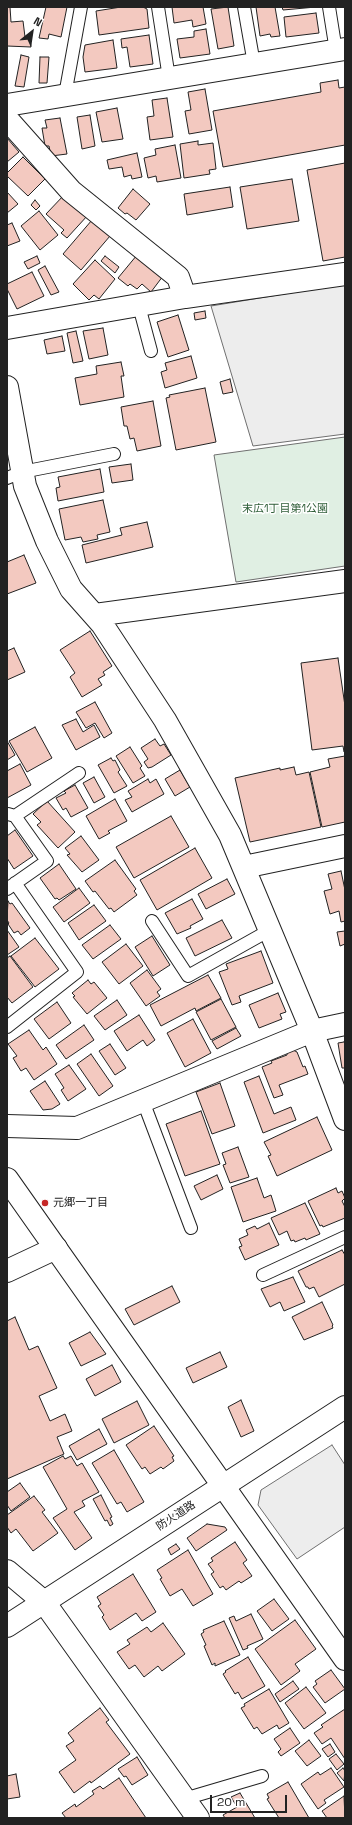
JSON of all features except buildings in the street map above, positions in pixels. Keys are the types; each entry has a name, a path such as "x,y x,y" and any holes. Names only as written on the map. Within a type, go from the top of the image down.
{"street":[{"path":"7,105 340,50"},
{"path":"7,119 71,191 178,277 185,297"},
{"path":"7,328 185,297 345,274"},
{"path":"7,387 15,475 24,486 47,541 71,589 95,615 165,720 230,835 312,1031 345,1119"},
{"path":"95,615 345,581"},
{"path":"244,867 345,846"},
{"path":"7,1126 77,1128 312,1031 345,1024"},
{"path":"7,1180 345,1659"},
{"path":"7,1271 56,1248"},
{"name":"防火道路","path":"7,1626 345,1406"},
{"path":"7,1571 44,1602 198,1818"}],"lane":[{"path":"65,96 81,7"},
{"path":"158,7 169,78"},
{"path":"244,7 254,64"},
{"path":"329,7 340,50"},
{"path":"139,306 151,351"},
{"path":"15,475 114,454"},
{"path":"7,1027 77,972 11,886 46,860 11,815 79,774"},
{"path":"152,921 188,976 270,930"},
{"path":"143,1101 191,1228"},
{"path":"263,1275 345,1237"},
{"path":"184,1799 262,1776"}],"green space":[{"name":"末広1丁目第1公園","path":"345,437 345,566 236,582 214,455"}],"shaded area":[{"path":"345,284 345,434 253,446 211,306"},
{"path":"332,1445 345,1465 345,1527 297,1559 258,1505 261,1490"}],"place":[{"name":"元郷一丁目","path":"45,1203"}]}
